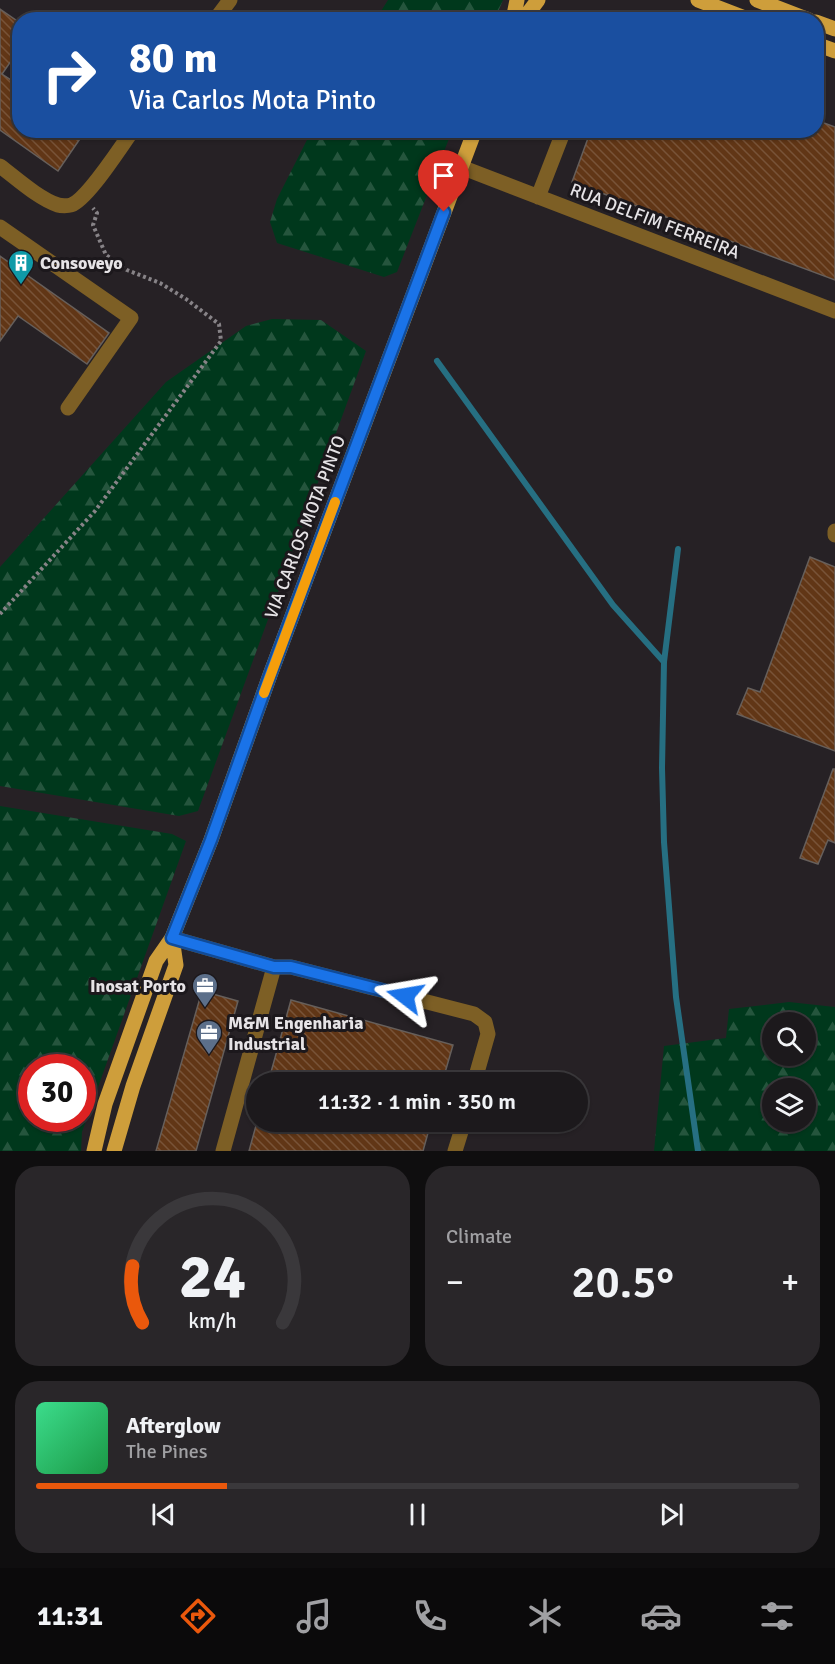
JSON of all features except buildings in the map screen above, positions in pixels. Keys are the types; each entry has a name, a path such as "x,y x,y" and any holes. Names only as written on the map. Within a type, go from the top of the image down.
{"main road":[{"path":"698,0 729,12"},
{"path":"757,0 788,12"},
{"name":"VIA CARLOS MOTA PINTO","path":"94,1151 105,1104 156,961 172,938 211,840 270,675 472,138"},
{"name":"VIA CARLOS MOTA PINTO","path":"114,1151 133,1086 176,965 172,938"}],"street":[{"path":"0,166 47,200 60,206 72,205 84,196 127,138"},
{"path":"538,197 561,138"},
{"name":"RUA DELFIM FERREIRA","path":"461,167 835,311"},
{"path":"0,227 130,318 68,408"},
{"path":"172,938 274,967 291,967 474,1014 485,1022 488,1034 477,1072"},
{"path":"222,1151 274,967"},
{"path":"455,1151 461,1132"}],"path":[{"path":"0,614 95,511 221,341 219,324 186,299 160,283 127,270 106,255 93,225 97,213 84,196"}],"green space":[{"path":"388,0 503,0 498,12 380,12"},
{"path":"308,138 449,138 397,272 384,277 277,243 270,222 277,199"},
{"path":"272,319 321,320 366,351 198,811 179,816 0,786 0,567 166,382 246,326"},
{"path":"0,806 172,834 186,841 96,1093 96,1054 18,1054 18,1132 82,1132 81,1151 0,1151"},
{"path":"789,1002 835,1007 835,1151 654,1151 664,1046 726,1038 729,1009"}],"waterway":[{"path":"437,361 613,605 664,662 662,768 664,842 676,997 698,1151"},
{"path":"664,662 678,549"}],"slow traffic":[{"path":"264,693 335,502"}],"place":[{"name":"Consoveyo","path":"21,286"},
{"name":"Inosat Porto","path":"205,1009"},
{"name":"M&M Engenharia Industrial","path":"209,1056"}],"route":[{"path":"405,996 291,967 274,967 172,938 211,840 270,675 444,212"}]}
